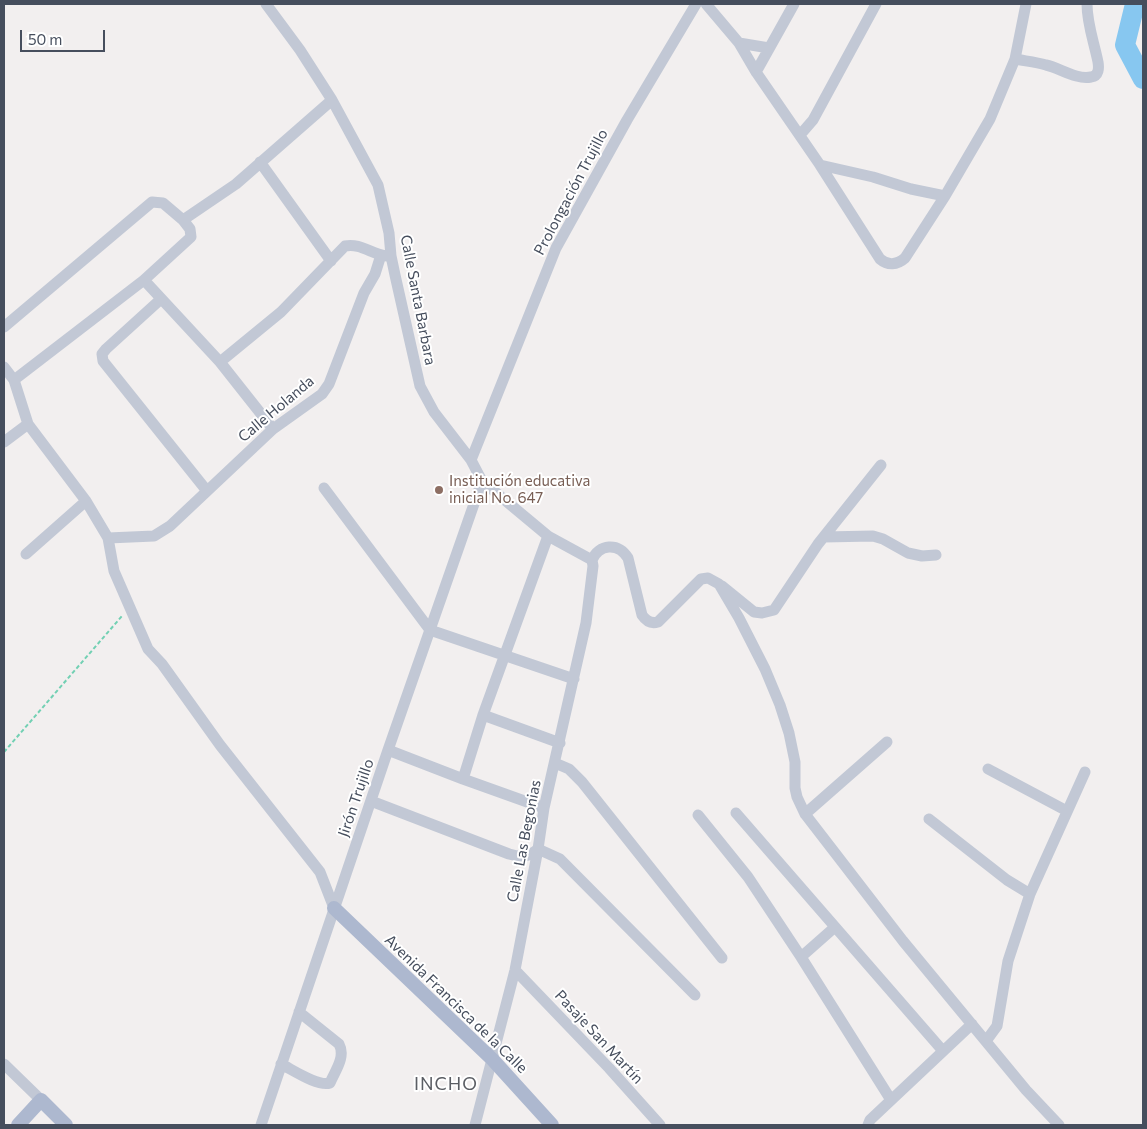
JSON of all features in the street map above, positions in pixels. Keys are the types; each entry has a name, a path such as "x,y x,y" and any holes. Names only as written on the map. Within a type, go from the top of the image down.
{"main road":[{"name":"Avenida Francisca de la Calle","path":"334,908 493,1060 552,1125"},
{"path":"18,1125 41,1100 66,1125"}],"street":[{"name":"Calle Santa Barbara","path":"266,4 300,50 332,100 378,185 389,233 386,256 394,275 420,386 434,412 471,460 482,481 548,536 592,560"},
{"name":"Prolongación Trujillo","path":"471,460 556,248 627,120 696,4"},
{"path":"706,4 739,43 756,72 820,165 880,259 886,263 899,263 905,258 945,196 990,119 1015,59 1026,4"},
{"path":"756,72 794,4"},
{"path":"800,135 813,120 876,4"},
{"path":"1015,59 1048,65 1079,76 1092,78 1096,75 1098,62 1089,28 1087,4"},
{"path":"739,43 769,48"},
{"path":"183,220 236,184 332,100"},
{"path":"260,162 331,261"},
{"path":"820,165 874,177 911,190 945,196"},
{"path":"4,327 152,202 163,203 183,220 190,229 191,237 144,280 14,380"},
{"path":"220,362 281,312 345,246 359,246 386,256"},
{"name":"Calle Holanda","path":"108,538 154,536 170,526 273,428 322,394 329,384 364,293 386,256"},
{"path":"375,274 385,272 394,275"},
{"path":"144,280 220,362 273,428"},
{"path":"161,299 106,349 102,354 103,361 207,491"},
{"path":"4,367 14,380 28,424 86,502 108,538 114,570 148,649 162,664 220,745 320,872 334,908"},
{"path":"4,442 28,424"},
{"path":"592,560 598,551 606,547 614,547 622,551 628,558 642,615 651,622 658,622 701,579 708,578 738,597 754,612 769,612 774,610 824,537 881,465"},
{"name":"Jirón Trujillo","path":"261,1125 388,750 482,481"},
{"path":"324,488 430,630 574,679"},
{"path":"26,554 86,502"},
{"path":"463,780 483,715 548,536"},
{"path":"824,537 873,536 883,539 908,553 922,556 936,555"},
{"name":"Calle Las Begonias","path":"475,1125 516,970 544,808 586,623 593,566 592,560"},
{"path":"719,584 739,618 780,705 793,747 797,797 805,814 903,941 1059,1125"},
{"path":"483,715 560,743"},
{"path":"805,814 887,742"},
{"path":"388,750 463,780 544,808"},
{"path":"555,763 569,769 582,782 722,958"},
{"path":"988,769 1067,812"},
{"path":"986,1041 997,1026 1008,961 1030,894 1085,772"},
{"path":"371,801 509,854 521,857 529,856 538,849 560,859 695,994"},
{"path":"736,813 943,1051"},
{"path":"698,815 748,877 801,956 891,1100"},
{"path":"929,819 1007,880 1030,894"},
{"path":"801,956 836,927"},
{"name":"Pasaje San Martín","path":"516,970 660,1125"},
{"path":"281,1064 317,1083 325,1085 330,1083 342,1056 339,1044 299,1012"},
{"path":"868,1125 870,1120 972,1024"},
{"path":"4,1064 41,1100"}],"path":[{"path":"4,752 130,606"}],"waterway":[{"path":"1137,4 1134,8 1125,45 1143,79"}],"place":[{"name":"Institución educativa inicial No. 647","path":"439,490"}],"district":[{"name":"INCHO","path":"446,1084"}]}
